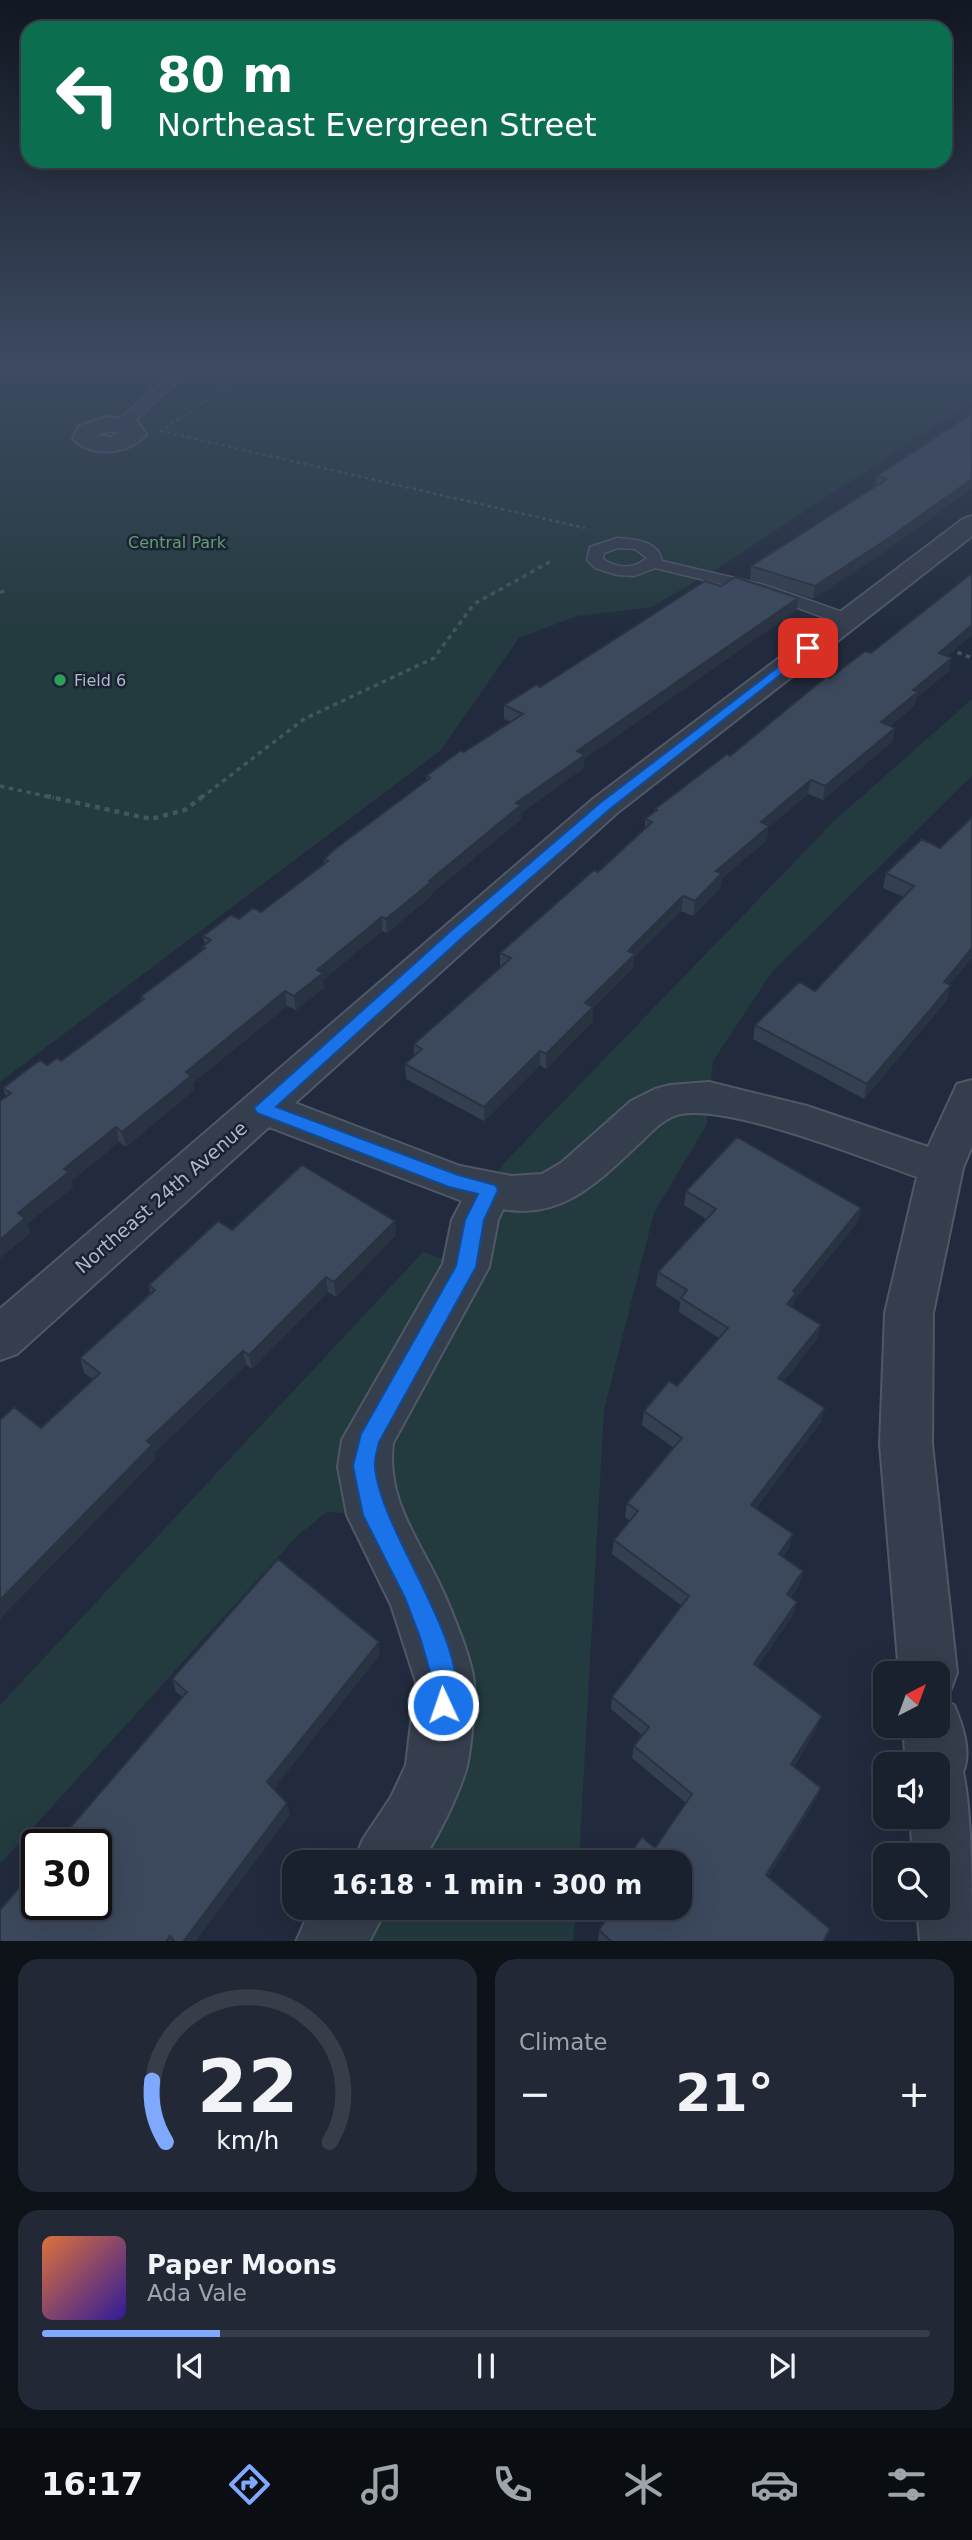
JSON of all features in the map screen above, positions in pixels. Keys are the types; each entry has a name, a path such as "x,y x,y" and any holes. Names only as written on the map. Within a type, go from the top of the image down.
{"street":[{"name":"Northeast 24th Avenue","path":"0,1339 605,806 972,524"},
{"path":"927,1661 906,1444 909,1312 941,1168 972,1095"},
{"path":"263,1108 455,1182 511,1193 550,1191 577,1175 646,1112 670,1100 709,1097 807,1122 941,1168"},
{"path":"394,1850 413,1819 436,1768 445,1682 432,1637 414,1592 374,1515 363,1466 368,1440 466,1267 475,1220 489,1190"},
{"path":"942,1829 953,1941"},
{"path":"329,1941 345,1920"}],"lane":[{"path":"652,564 708,574 759,588 845,619"}],"path":[{"path":"277,458 594,530"},
{"path":"0,786 150,819 185,810 304,719 434,658 474,604 554,560"},
{"path":"0,592 6,591"},
{"path":"937,645 972,658"}],"green space":[{"name":"Central Park","path":"0,458 886,458 728,562 652,607 577,616 519,638 441,750 0,1082"},
{"path":"972,699 972,776 772,972 713,1061 707,1124 654,1213 604,1410 580,1850 392,1850 441,1727 374,1515 327,1512 297,1536 32,1829 21,1829 21,1841 0,1864 0,1705 423,1252 466,1266 489,1190 503,1164 834,821"},
{"path":"346,1920 575,1920 573,1941 331,1941"}],"building":[{"path":"905,458 972,458 972,479 815,586 751,566 887,479 877,476"},
{"path":"972,573 972,625 939,653 952,658 913,690 918,692 881,722 895,728 825,786 811,780 761,822 769,826 716,871 722,873 695,901 683,896 628,951 635,954 585,1003 593,1007 546,1054 540,1051 484,1107 405,1064 422,1049 414,1044 511,958 500,953 594,870 598,872 652,822 645,819 657,810 655,809 727,754 730,756 826,677 830,678 865,651 871,653"},
{"path":"735,577 798,598 577,751 585,755 516,803 521,805 429,881 431,882 386,919 382,917 317,970 323,973 294,996 285,991 186,1072 191,1076 122,1132 116,1127 64,1169 69,1172 18,1213 25,1218 0,1240 0,1101 11,1093 3,1088 40,1060 47,1065 57,1058 61,1061 144,999 140,997 205,948 202,947 211,940 203,936 231,915 239,919 253,908 261,912 328,861 324,859 335,849 430,778 426,776 460,751 464,752 523,714 504,705 536,685 540,687 705,581 721,586"},
{"path":"972,817 972,948 944,982 951,985 867,1084 755,1025 799,982 815,991 914,886 886,873 922,839 940,848"},
{"path":"737,1137 861,1208 793,1291 796,1293 787,1304 821,1325 778,1378 825,1408 751,1505 793,1534 779,1554 803,1571 787,1594 797,1602 754,1664 822,1716 791,1764 821,1788 766,1875 830,1929 824,1941 611,1941 599,1930 606,1920 692,1920 692,1850 633,1850 642,1837 655,1848 692,1794 634,1746 649,1727 612,1697 689,1596 614,1540 638,1511 627,1503 682,1438 644,1411 669,1381 677,1386 728,1328 681,1298 687,1290 658,1272 716,1209 686,1191"},
{"path":"302,1165 395,1221 334,1282 326,1277 249,1355 243,1351 147,1441 152,1445 0,1600 0,1420 14,1407 41,1428 100,1373 80,1358 155,1290 149,1285 218,1221 232,1230"},
{"path":"278,1559 379,1642 267,1782 287,1803 184,1941 174,1941 170,1936 167,1941 0,1941 0,1910 21,1886 21,1920 112,1920 112,1829 69,1829 187,1692 172,1679"}],"place":[{"name":"Field 6","path":"60,680"}],"route":[{"path":"443,1705 445,1682 432,1637 414,1592 374,1515 363,1466 368,1440 466,1267 475,1220 489,1190 455,1182 263,1108 458,933 605,806 808,648"}]}
